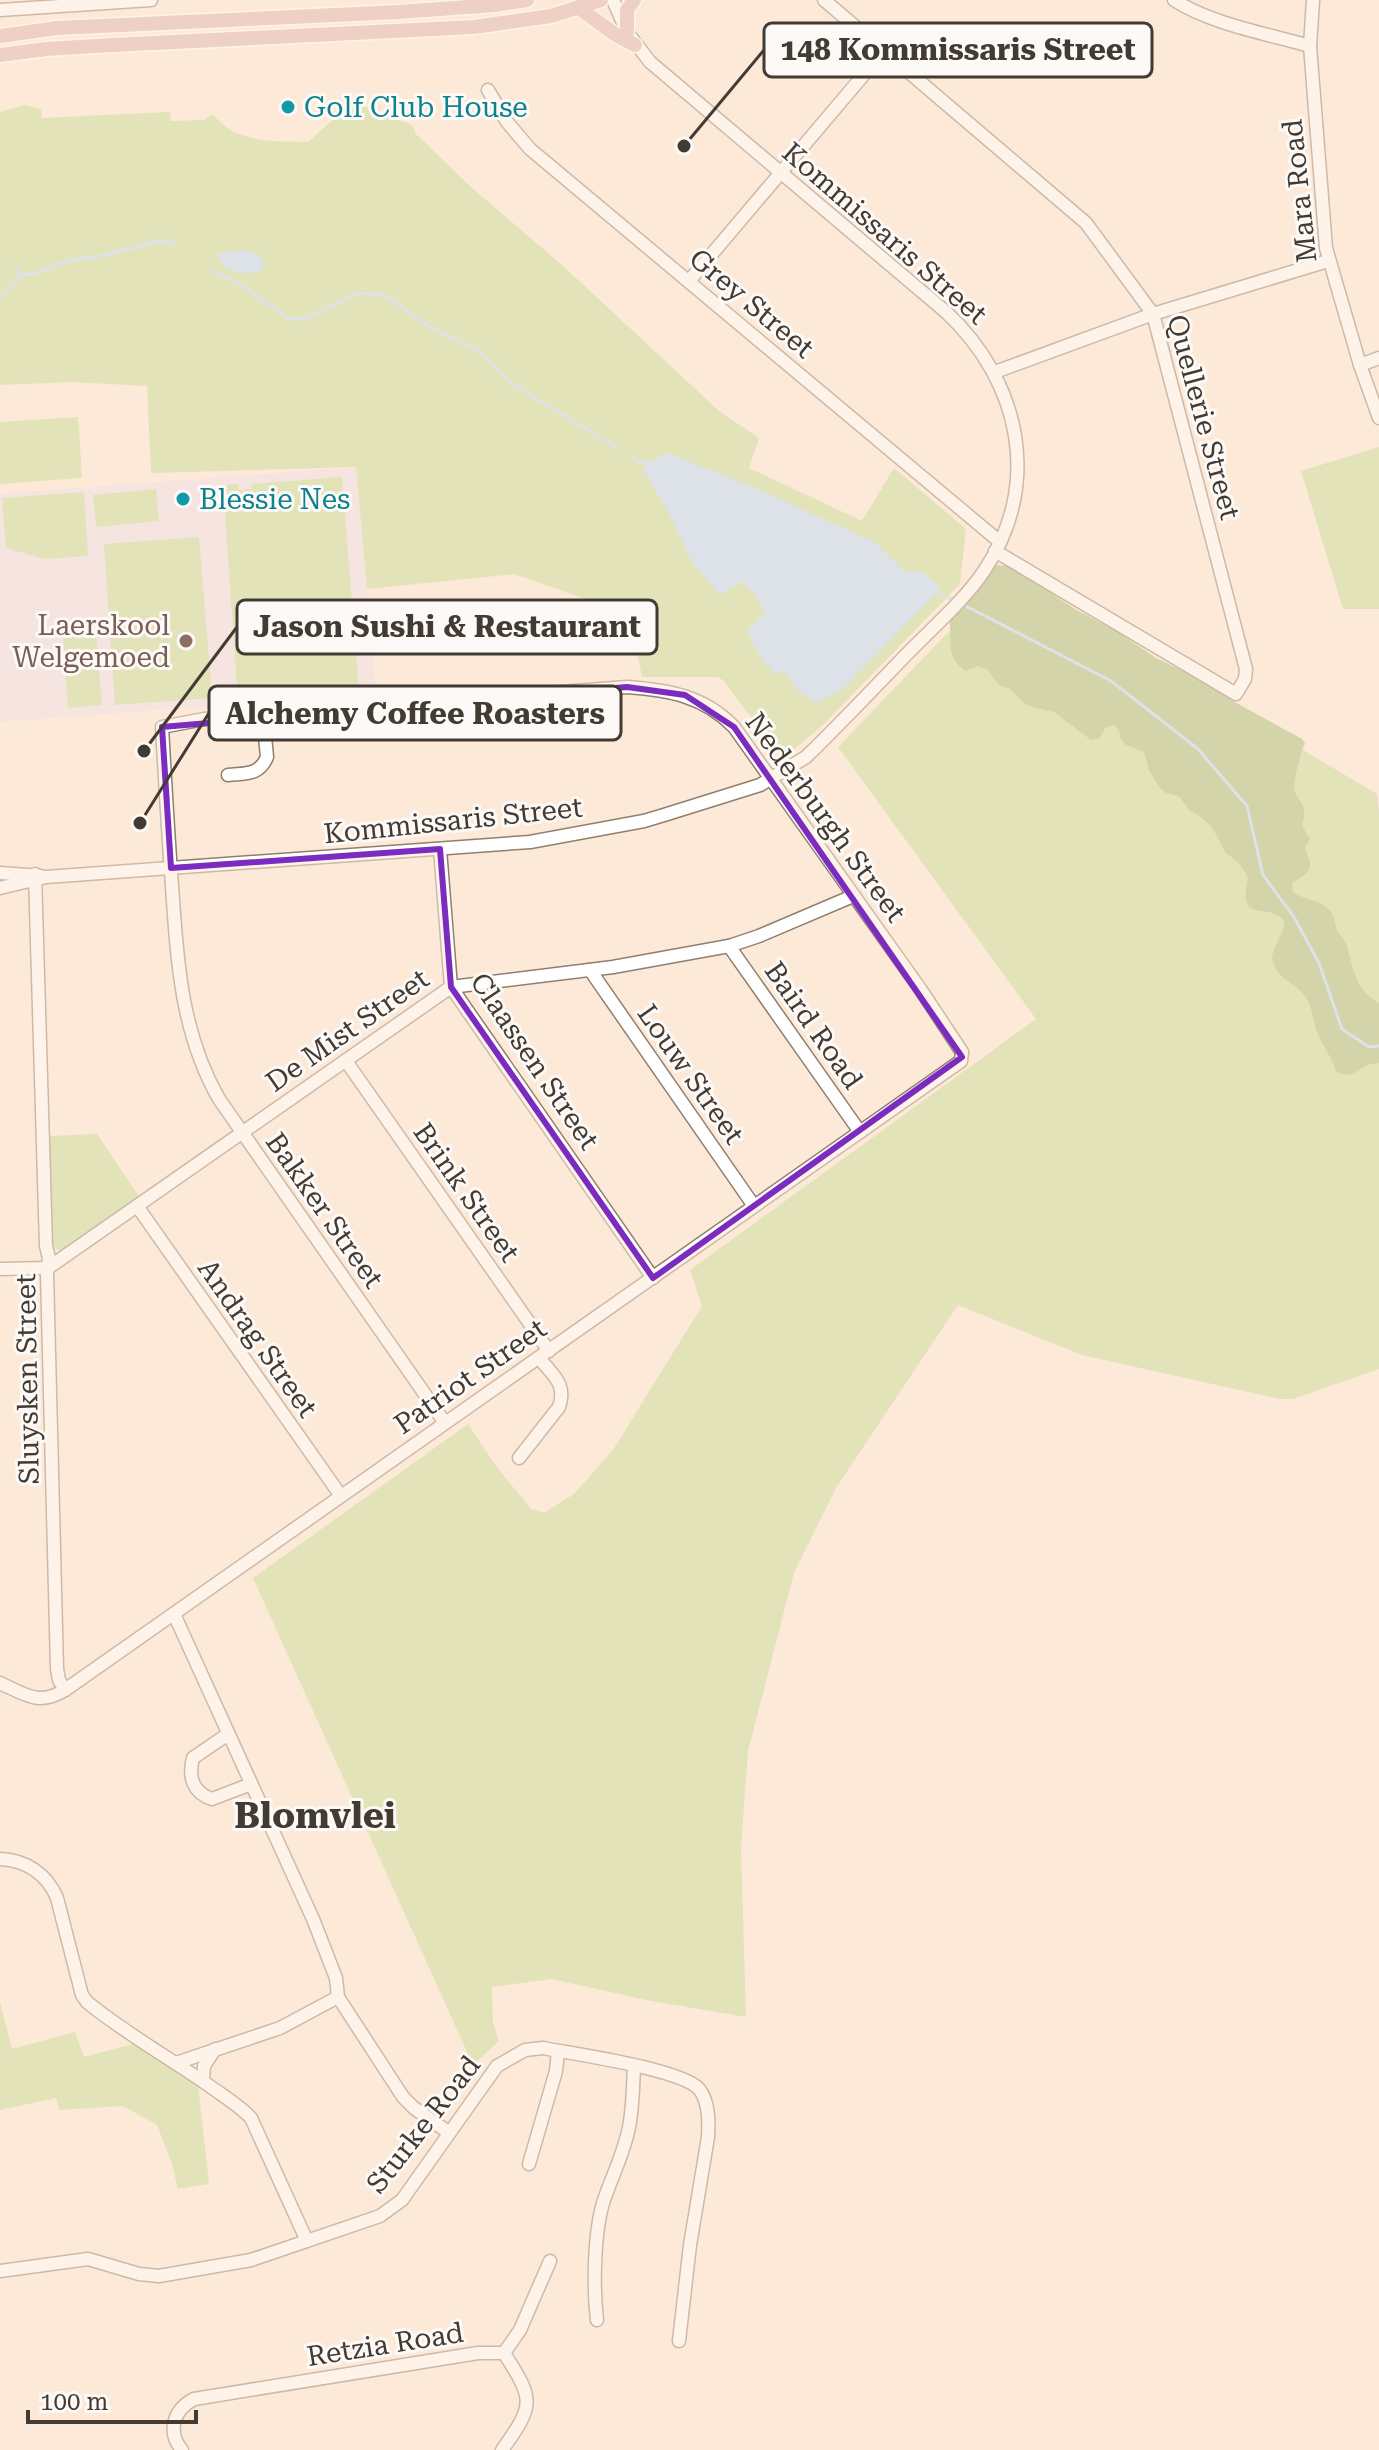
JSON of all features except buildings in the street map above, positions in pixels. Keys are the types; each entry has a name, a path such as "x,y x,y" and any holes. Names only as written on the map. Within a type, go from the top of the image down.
{"main road":[{"path":"0,36 57,28 438,10 527,0"},
{"path":"0,55 86,46 462,28 524,21 601,0"},
{"path":"579,8 616,35 631,38 627,10 634,0"}],"street":[{"path":"0,10 151,0"},
{"name":"Kommissaris Street","path":"0,873 39,877 530,842 644,821 773,779 806,757 983,572 1010,518 1018,454 1013,424 995,372 983,352 954,319 650,62 631,38 613,0"},
{"name":"Quellerie Street","path":"824,0 1086,223 1153,314 1246,673 1236,694"},
{"path":"1174,0 1210,17 1310,46"},
{"name":"Mara Road","path":"1313,0 1310,46 1328,261 1379,418"},
{"path":"689,281 883,52"},
{"name":"Grey Street","path":"488,90 513,130 530,149 689,281 997,546 1236,694"},
{"path":"995,372 1153,314 1328,261"},
{"path":"1360,365 1379,358"},
{"name":"Nederburgh Street","path":"162,727 204,719 627,687 663,689 685,695 724,717 773,779 954,1040 962,1052 961,1061"},
{"path":"228,775 255,772 264,764 267,757 263,715"},
{"name":"Bakker Street","path":"162,727 177,959 191,1035 205,1075 242,1133 445,1423"},
{"name":"Claassen Street","path":"440,849 451,987 653,1278"},
{"name":"Kommissaris Street","path":"0,888 39,877"},
{"name":"Sluysken Street","path":"39,877 57,1669 65,1690"},
{"name":"De Mist Street","path":"48,1268 451,987 590,970 729,946 853,896"},
{"name":"Baird Road","path":"729,946 860,1132"},
{"name":"Louw Street","path":"590,970 754,1206"},
{"name":"Brink Street","path":"346,1061 544,1354 560,1385 562,1399 559,1407 519,1458"},
{"name":"Patriot Street","path":"0,1683 41,1700 65,1690 961,1061"},
{"name":"Andrag Street","path":"137,1206 341,1496"},
{"path":"0,1269 48,1268"},
{"path":"174,1614 313,1919 336,1978 338,1997 403,2097 448,2132"},
{"path":"228,1734 193,1758 191,1777 194,1786 198,1793 212,1799 251,1784"},
{"path":"0,1859 32,1868 51,1885 82,1995 87,2002 133,2037 203,2081 251,2118 307,2241"},
{"path":"176,2063 280,2028 338,1997"},
{"name":"Sturke Road","path":"0,2271 88,2259 139,2274 159,2276 251,2260 380,2216 402,2200 493,2071 511,2057 535,2048 558,2051"},
{"path":"203,2081 204,2066 215,2049"},
{"path":"529,2164 556,2071 558,2051 671,2074 692,2083 703,2095 709,2119 706,2152 690,2245 679,2341"},
{"path":"597,2320 595,2288 600,2220 630,2125 634,2066"},
{"path":"502,2450 526,2415 528,2406 522,2382 504,2353 520,2330 550,2261"},
{"name":"Retzia Road","path":"182,2450 175,2438 174,2423 183,2406 194,2399 478,2353 504,2353"}],"highlighted area":[{"path":"627,687 685,695 734,727 962,1057 653,1278 451,987 440,849 171,868 162,727"}],"shaded area":[{"name":"Laerskool Welgemoed","path":"356,467 376,693 0,722 0,494"}],"green space":[{"path":"353,102 412,125 416,134 472,188 561,264 719,411 759,438 749,468 862,521 894,468 966,529 960,584 823,725 791,752 777,751 723,680 717,677 642,677 629,614 514,574 367,589 356,467 151,473 147,386 72,382 0,385 0,112 25,105 41,109 42,118 170,112 171,121 204,120 213,114 222,124 244,136 269,141 308,142"},
{"path":"78,417 82,478 0,484 0,422"},
{"path":"1379,447 1379,609 1343,609 1301,471"},
{"path":"342,477 359,691 238,701 223,485 238,484 239,490 252,489 252,484"},
{"path":"156,489 159,521 96,527 93,495"},
{"path":"84,492 88,556 44,559 6,548 2,498"},
{"path":"199,537 212,698 115,705 104,544"},
{"path":"997,565 1007,566 1024,575 1156,658 1200,679 1302,739 1305,743 1294,787 1303,807 1303,825 1310,839 1305,848 1310,865 1307,872 1292,883 1293,892 1323,905 1331,912 1347,946 1360,986 1379,1003 1379,1063 1348,1075 1336,1071 1316,1029 1308,1001 1280,974 1272,960 1284,920 1250,907 1246,893 1248,878 1240,864 1225,852 1212,827 1190,811 1179,796 1166,793 1159,787 1149,770 1144,752 1126,745 1115,725 1106,727 1099,739 1091,740 1054,712 1024,703 1011,690 998,684 987,669 978,666 966,671 959,666 952,654 949,618 989,570"},
{"path":"1005,573 1377,794 1379,1369 1293,1399 1280,1399 1082,1355 958,1305 836,1488 794,1573 748,1751 741,1848 746,2017 646,2000 552,1979 492,1987 493,2023 499,2041 473,2065 253,1578 468,1424 496,1466 531,1509 544,1513 574,1494 613,1450 702,1306 690,1270 1036,1019 838,747"},
{"path":"96,633 102,705 68,708 63,635"},
{"path":"97,1134 140,1198 63,1251 57,1250 51,1242 49,1136"},
{"path":"0,2002 12,2049 75,2032 84,2057 137,2043 198,2085 209,2184 178,2189 157,2125 123,2106 59,2110 56,2098 0,2110"}],"water":[{"path":"243,250 261,256 264,264 261,270 235,272 224,266 218,255"},
{"path":"668,453 874,542 906,572 922,571 941,588 842,690 816,703 797,690 784,671 777,675 756,649 747,631 765,613 756,595 742,582 720,595 692,562 643,469 648,462"}],"waterway":[{"path":"16,268 20,274 29,275 71,260 106,255 159,241 174,243"},
{"path":"211,271 241,285 289,319 304,319 359,293 389,298 428,326 481,352 512,383 618,448"},
{"path":"0,297 20,274"},
{"path":"633,457 640,462 648,462"},
{"path":"937,593 955,601"},
{"path":"962,604 1111,681 1198,749 1247,806 1263,875 1294,917 1319,963 1342,1029 1369,1047 1379,1046"}],"place":[{"name":"Golf Club House","path":"288,107"},
{"name":"148 Kommissaris Street","path":"684,146"},
{"name":"Blessie Nes","path":"183,499"},
{"name":"Laerskool Welgemoed","path":"186,641"},
{"name":"Jason Sushi & Restaurant","path":"144,751"},
{"name":"Alchemy Coffee Roasters","path":"140,823"}],"district":[{"name":"Blomvlei","path":"315,1815"}]}
